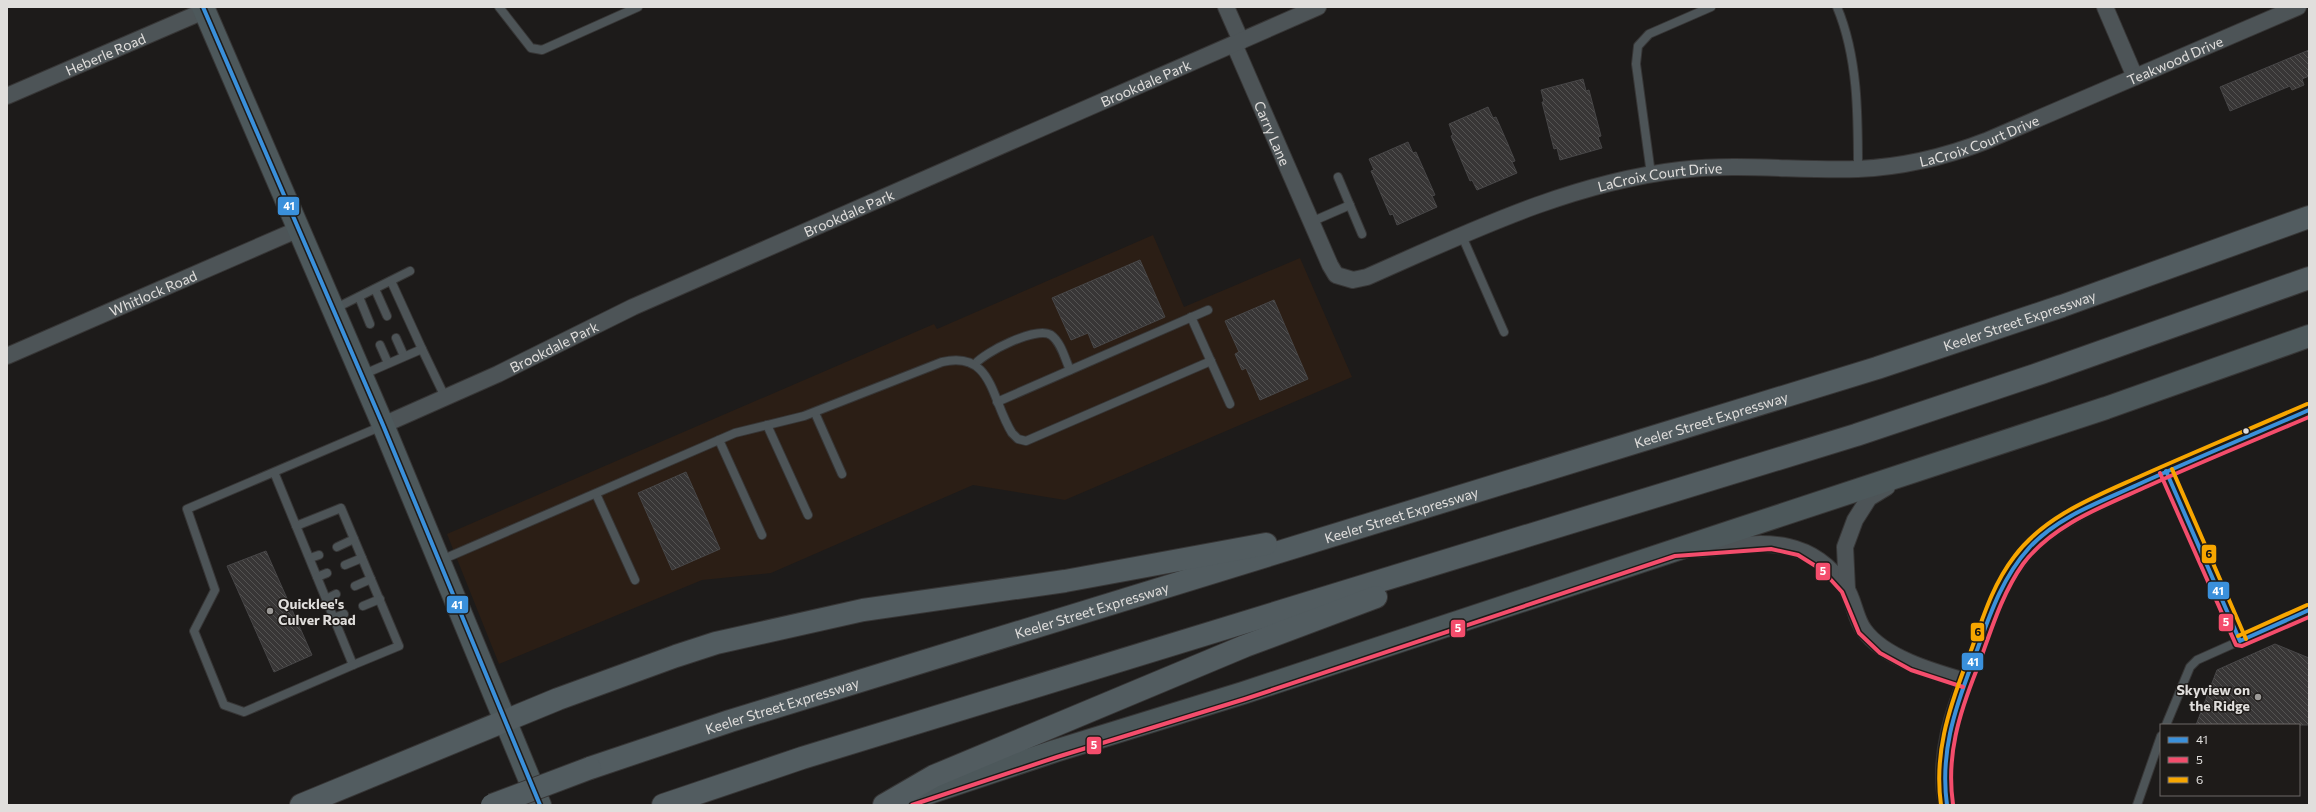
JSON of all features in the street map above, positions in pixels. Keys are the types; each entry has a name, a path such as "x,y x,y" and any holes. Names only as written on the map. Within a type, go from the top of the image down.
{"highway":[{"name":"Keeler Street Expressway","path":"492,805 590,768 730,721 1729,416 1969,338 2309,217"},
{"path":"663,805 832,749 1578,521 1967,399 2309,278"},
{"path":"301,805 504,720 684,653 783,627 913,602 1108,574 1284,540 1412,512"},
{"path":"884,805 934,776 1231,651 1578,521"}],"main road":[{"path":"207,8 383,425 540,805"},
{"path":"893,805 1040,756 1243,693 2106,408 2309,336"}],"street":[{"name":"Carry Lane","path":"1226,7 1238,42 1311,222"},
{"name":"Brookdale Park","path":"383,425 498,374 633,307 1318,7"},
{"path":"2105,7 2135,77"},
{"name":"Teakwood Drive","path":"2052,112 2297,7"},
{"name":"Heberle Road","path":"7,96 207,8"},
{"name":"LaCroix Court Drive","path":"1311,222 1336,275 1347,279 1367,277 1512,214 1569,194 1651,174 1693,169 1752,166 1858,168 1898,165 1951,153 2052,112"},
{"name":"Whitlock Road","path":"7,356 299,229"},
{"path":"1947,805 1944,770 1947,735 1965,681 2004,583 2028,549 2056,526 2093,505 2166,471 2309,410"},
{"path":"1846,589 1845,547 1855,520 1869,498 1921,468"},
{"path":"1674,550 1771,543 1800,549 1826,565 1846,589 1864,630 1884,648 1913,665 1965,681"}],"lane":[{"path":"499,7 531,48 542,50 638,7"},
{"path":"1651,174 1636,64 1638,46 1649,34 1711,7"},
{"path":"1837,7 1845,32 1853,72 1857,121 1858,168"},
{"path":"1338,177 1362,234"},
{"path":"1311,222 1350,205"},
{"path":"1462,236 1504,332"},
{"path":"333,309 410,272"},
{"path":"391,281 445,397"},
{"path":"375,289 387,316"},
{"path":"359,297 370,324"},
{"path":"997,402 1208,310"},
{"path":"1191,318 1230,404"},
{"path":"975,364 983,356 993,351 1030,334 1043,332 1055,339 1070,370"},
{"path":"396,338 404,356"},
{"path":"380,345 388,363"},
{"path":"361,375 422,349"},
{"path":"438,561 719,440 767,425 815,413 942,362 962,359 975,364 983,372 1014,436 1022,440 1032,440 1211,361"},
{"path":"815,413 842,474"},
{"path":"296,526 341,508 399,646 244,712 224,705 194,631 214,590 187,509 383,425"},
{"path":"767,425 808,516"},
{"path":"719,440 762,534"},
{"path":"2166,471 2240,641"},
{"path":"274,472 353,665"},
{"path":"596,494 635,580"},
{"path":"337,547 354,539"},
{"path":"310,558 319,555"},
{"path":"346,565 362,558"},
{"path":"317,577 327,573"},
{"path":"355,586 371,579"},
{"path":"326,599 336,594"},
{"path":"363,606 380,599"},
{"path":"2166,724 2190,667 2197,660 2309,610"},
{"path":"334,618 344,614"},
{"path":"2136,805 2160,739"}],"shaded area":[{"path":"1153,235 1184,307 1300,258 1352,377 1065,500 973,485 771,573 702,580 499,664 447,534 934,324 937,329"}],"building":[{"path":"2309,50 2309,76 2302,79 2304,85 2292,90 2290,86 2230,111 2220,87"},
{"path":"1583,79 1586,91 1589,90 1601,136 1598,137 1602,148 1560,160 1557,148 1554,149 1542,102 1544,102 1541,90"},
{"path":"1488,107 1493,118 1496,117 1507,142 1515,161 1512,162 1517,173 1477,190 1472,180 1470,181 1451,136 1453,135 1449,124"},
{"path":"1408,142 1413,153 1416,152 1435,195 1432,196 1437,207 1397,225 1393,214 1390,215 1371,171 1374,170 1369,159"},
{"path":"1140,260 1165,317 1094,348 1088,333 1071,340 1052,298"},
{"path":"1274,300 1308,379 1260,400 1246,368 1242,370 1235,354 1239,352 1225,321"},
{"path":"686,472 720,549 672,570 638,493"},
{"name":"Quicklee's Culver Road","path":"266,551 312,655 274,672 227,566"},
{"name":"Skyview on the Ridge","path":"2275,644 2309,658 2309,725 2196,724 2217,670"}],"transit line":[{"name":"41","path":"203,7 383,425 540,805"},
{"name":"6","path":"1941,805 1939,768 1948,716 1992,595 2006,569 2027,542 2056,518 2090,499 2307,404"},
{"name":"41","path":"1947,805 1945,768 1954,716 1995,603 2010,574 2029,548 2052,527 2080,511 2309,410"},
{"name":"5","path":"1953,804 1951,769 1956,735 1965,702 2002,602 2015,576 2035,550 2064,527 2097,509 2188,468 2309,417"},
{"name":"6","path":"2172,469 2246,639"},
{"name":"41","path":"2166,471 2240,641 2309,610"},
{"name":"5","path":"2160,473 2236,645 2242,646 2309,617"},
{"name":"5","path":"912,805 1057,757 1245,699 1675,556 1771,549 1798,555 1822,570 1842,592 1859,633 1880,653 1911,670 1963,687"},
{"name":"6","path":"2238,636 2307,605"}],"place":[{"name":"Quicklee's Culver Road","path":"270,611"},
{"name":"Skyview on the Ridge","path":"2258,697"}]}
